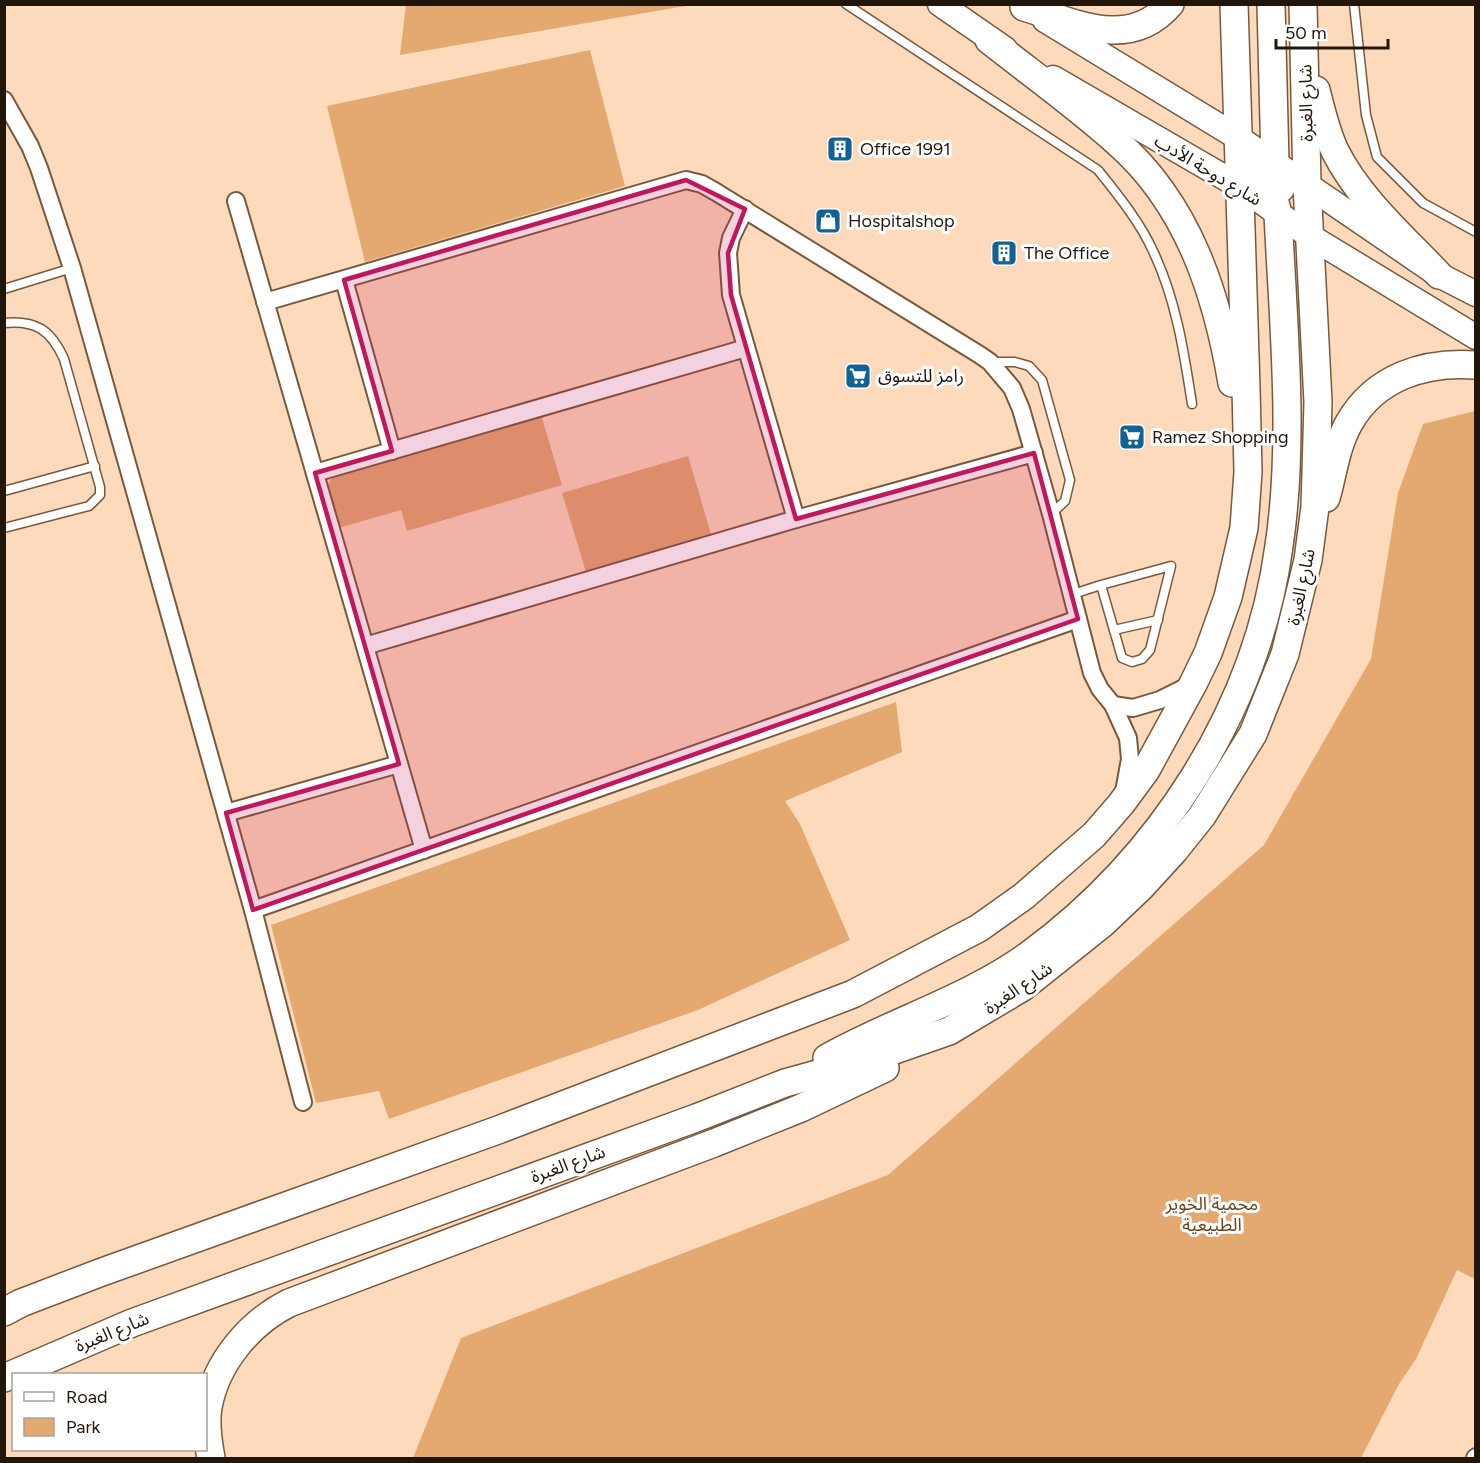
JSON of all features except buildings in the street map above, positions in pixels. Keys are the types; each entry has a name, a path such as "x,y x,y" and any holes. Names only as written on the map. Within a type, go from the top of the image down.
{"main road":[{"name":"شارع دوحة الأدب","path":"940,4 989,40 1241,188 1311,237 1476,337"},
{"path":"1022,6 1100,30 1120,32 1153,20 1170,4"},
{"path":"10,1307 498,1130 853,994 988,922 1023,896 1094,834 1121,804 1146,770 1193,684 1208,652 1228,597 1238,562 1244,528 1248,472 1234,4"},
{"path":"1271,4 1274,152 1279,184 1297,221 1311,237"},
{"name":"شارع الغبرة","path":"16,1373 132,1323 696,1118 785,1083 857,1063 949,1031 1023,987 1064,956 1102,924 1161,865 1202,816 1253,734 1285,654 1308,560 1315,507 1318,402 1307,185 1303,4"},
{"path":"1022,6 1237,137 1274,152 1307,185 1439,275 1476,294"},
{"path":"989,40 1118,143 1146,172 1169,202 1188,234 1214,300 1224,338 1248,472"},
{"path":"1305,51 1321,111 1336,153 1364,195 1439,275"},
{"path":"785,1083 835,1054 980,984 1028,956 1069,923 1107,888 1142,850 1174,808 1228,718 1251,662 1269,606 1280,546 1286,469 1278,214 1265,172 1237,137"},
{"path":"1274,152 1277,150 1290,157 1295,156 1303,151 1307,141"},
{"path":"1308,560 1340,443 1363,403 1387,383 1403,375 1450,363 1476,364"},
{"path":"211,1458 207,1409 213,1388 236,1347 254,1326 271,1312 289,1303 801,1108 901,1060 949,1031"}],"street":[{"path":"4,100 30,146 39,168 72,268 253,909 303,1102"},
{"path":"266,302 686,180 702,184 745,209 990,362 1012,388 1022,410 1073,594 1092,674 1113,705 1130,747 1127,783 1121,804"},
{"path":"236,201 424,850"},
{"path":"745,209 731,238 728,253 731,295 795,519"},
{"path":"344,280 392,451"},
{"path":"315,473 746,348"},
{"path":"365,646 795,519 1034,453"},
{"path":"253,909 1078,620"},
{"path":"1113,705 1133,708 1160,700 1193,684"},
{"path":"226,813 399,764"}],"lane":[{"path":"846,4 1098,170 1122,200 1153,250 1173,303 1192,404"},
{"path":"1354,4 1366,115 1377,157 1423,203 1476,232"},
{"path":"4,289 72,268"},
{"path":"4,323 19,322 34,325 58,344 95,466 100,495 89,506 4,528"},
{"path":"990,362 1015,362 1029,366 1042,380 1070,480 1065,501 1051,514"},
{"path":"4,491 95,466"},
{"path":"1073,594 1101,585 1171,566 1150,650 1142,659 1132,662 1122,658 1101,585"},
{"path":"1114,630 1158,620"}],"highlighted area":[{"path":"686,180 745,209 728,253 731,295 796,519 1034,453 1078,619 253,910 226,813 399,764 315,473 392,451 344,280"}],"green space":[{"path":"406,4 691,5 400,55"},
{"path":"590,50 625,186 365,262 327,106"},
{"name":"محمية الخوير الطبيعية","path":"1475,411 1475,1279 1457,1270 1416,1359 1399,1384 1361,1458 413,1458 461,1338 888,1175 1264,845 1371,659 1398,493 1423,424"},
{"path":"541,415 562,485 407,531 401,510 335,529 324,491 333,476"},
{"path":"688,456 711,534 586,572 562,493"},
{"path":"896,702 902,752 785,801 800,824 850,940 698,1010 389,1119 379,1091 316,1103 271,925"}],"place":[{"name":"Office 1991","path":"840,149"},
{"name":"Hospitalshop","path":"828,221"},
{"name":"The Office","path":"1004,253"},
{"name":"رامز للتسوق","path":"858,376"},
{"name":"Ramez Shopping","path":"1132,437"}]}
